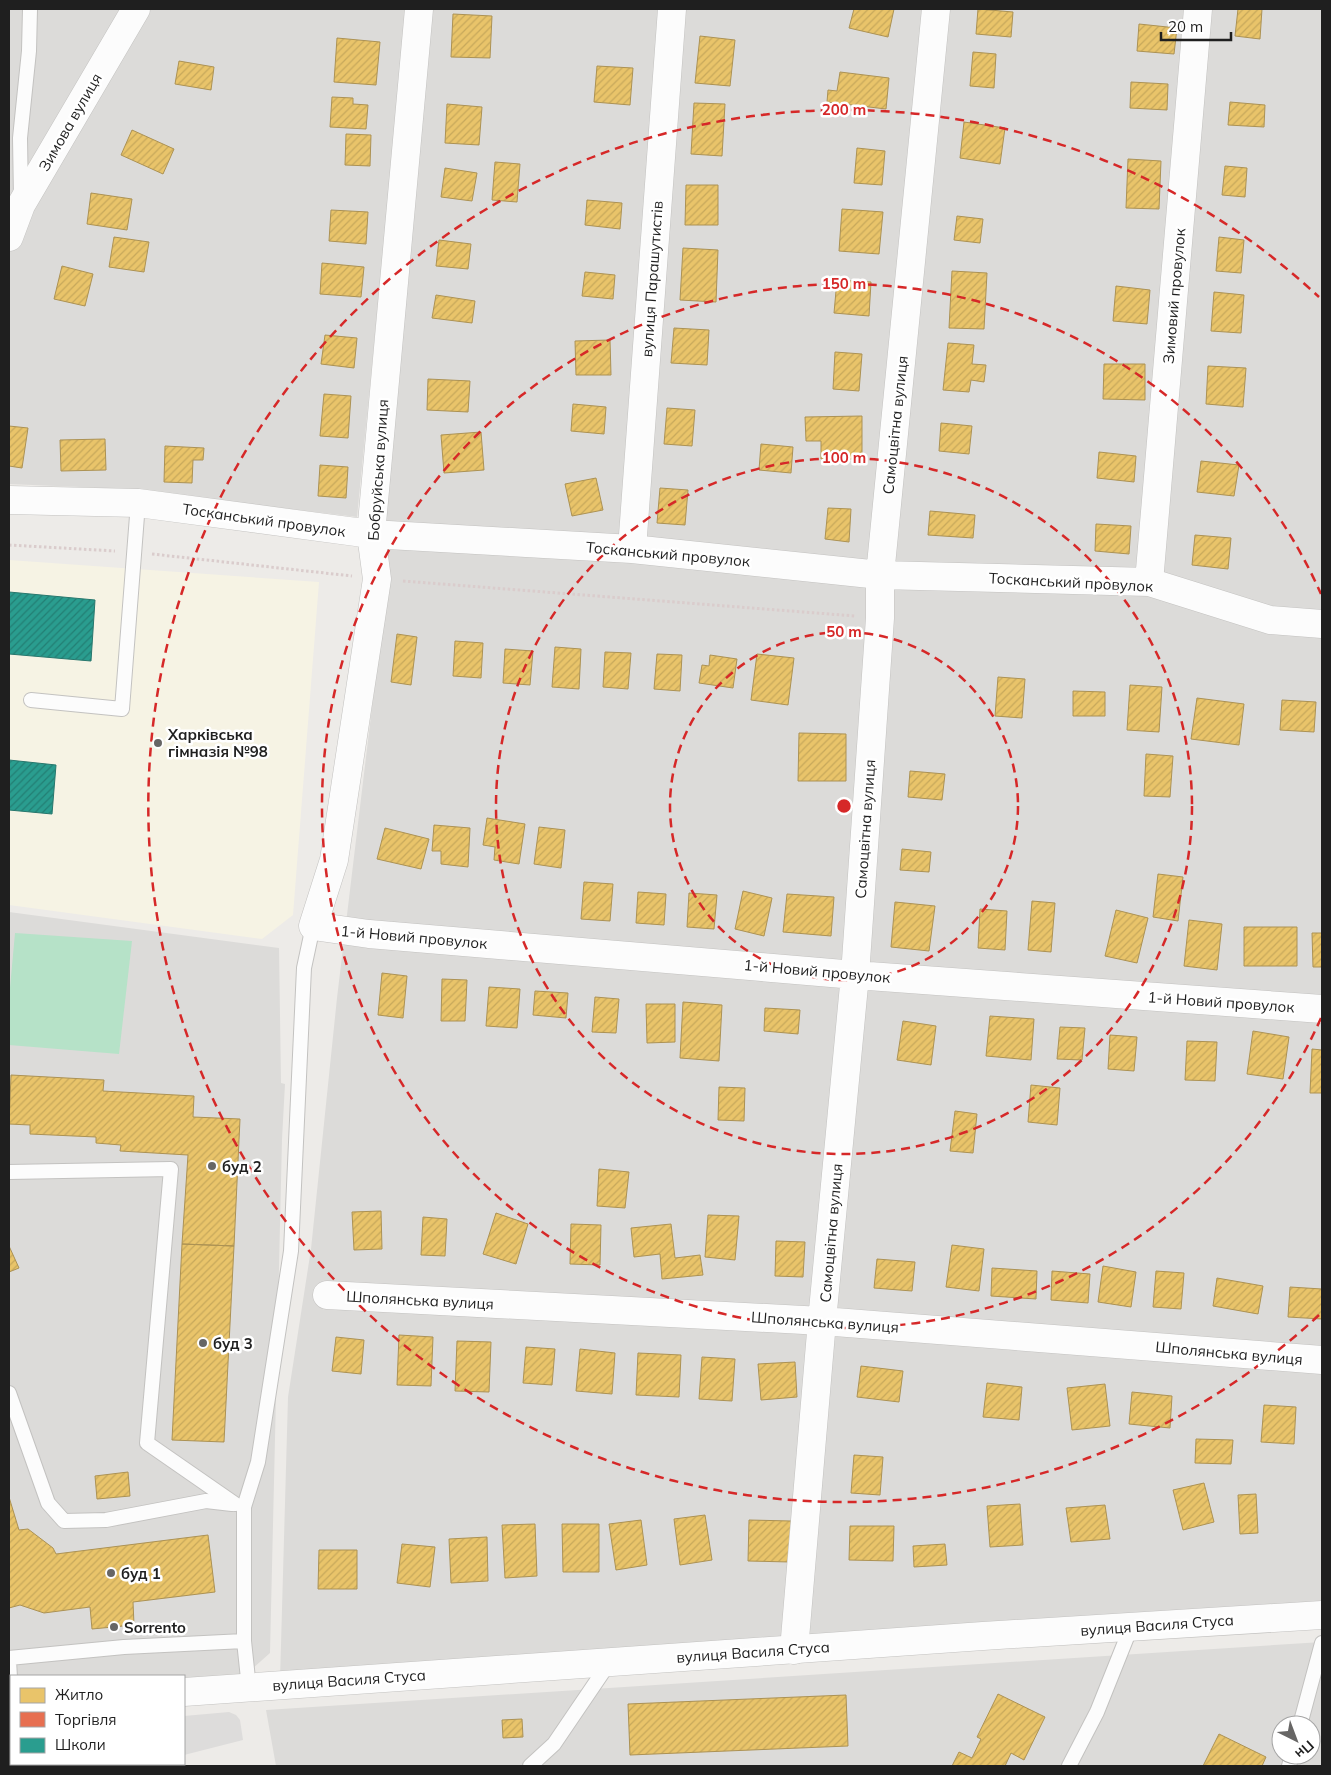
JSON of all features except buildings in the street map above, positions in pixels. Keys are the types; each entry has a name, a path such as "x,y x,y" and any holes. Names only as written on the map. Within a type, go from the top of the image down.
{"street":[{"name":"Зимова вулиця","path":"9,237 21,205 136,9"},
{"name":"Бобруйська вулиця","path":"313,926 334,860 377,578 371,534 419,9"},
{"name":"вулиця Парашутистів","path":"632,549 672,9"},
{"name":"Самоцвітна вулиця","path":"794,1650 822,1321 856,975 880,618 880,575 936,9"},
{"name":"Зимовий провулок","path":"1149,582 1198,9"},
{"name":"Тосканський провулок","path":"9,500 138,503 371,534 632,549 880,575 1149,582 1270,620 1322,624"},
{"name":"1-й Новий провулок","path":"313,926 369,934 856,975 1322,1009"},
{"name":"Шполянська вулиця","path":"327,1295 822,1321 1322,1360"},
{"name":"вулиця Василя Стуса","path":"185,1692 1322,1615"}],"lane":[{"path":"21,205 20,138 29,51 30,9"},
{"path":"31,700 122,709 138,503"},
{"path":"249,1688 244,1641 240,1506 258,1462 291,1252 304,968 313,926"},
{"path":"9,1172 171,1169 147,1443 240,1506"},
{"path":"9,1393 48,1503 64,1521 106,1520 206,1501 240,1506"},
{"path":"1069,1766 1097,1712 1131,1627"},
{"path":"10,1676 9,1659 124,1647 244,1641"},
{"path":"1303,1715 1322,1643"},
{"path":"530,1766 554,1744 610,1662"}],"path":[{"path":"9,544 135,552 377,578 880,618"}],"shaded area":[{"path":"9,9 407,9 357,517 127,489 9,484"},
{"path":"428,9 1322,9 1322,1608 280,1680 288,1397 311,1249 337,998 386,591 381,521"},
{"name":"Харківська гімназія №98","path":"9,560 319,582 293,915 262,939 9,905"},
{"path":"9,912 279,948 281,1083 285,1084 282,1139 270,1653 243,1677 185,1679 185,1675 10,1675 9,1686"},
{"path":"1322,1642 1322,1766 276,1766 266,1710"},
{"path":"229,1712 236,1715 240,1720 243,1740 185,1755 185,1716"}],"green space":[{"path":"15,933 132,941 119,1054 9,1045 9,999"}],"place":[{"name":"Харківська гімназія №98","path":"158,743"},
{"name":"буд 2","path":"212,1166"},
{"name":"буд 3","path":"203,1343"},
{"name":"буд 1","path":"111,1573"},
{"name":"Sorrento","path":"114,1627"}]}
